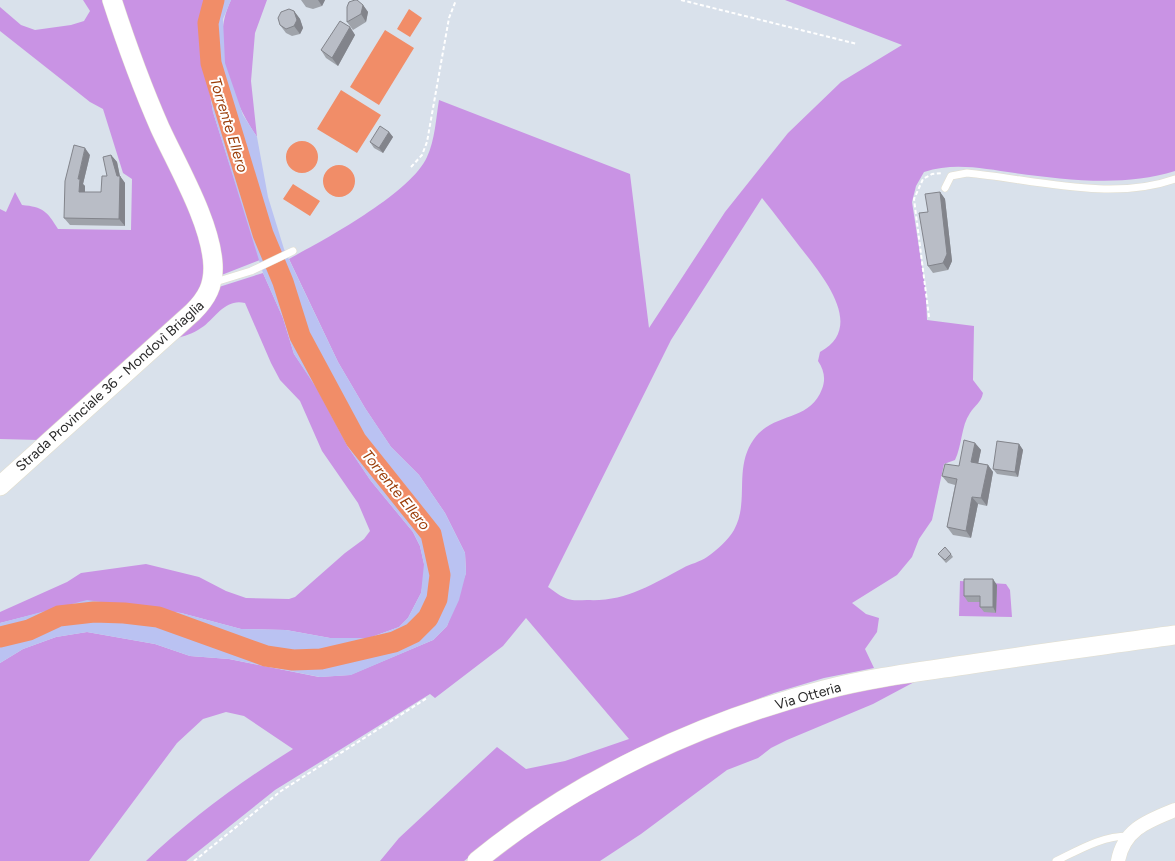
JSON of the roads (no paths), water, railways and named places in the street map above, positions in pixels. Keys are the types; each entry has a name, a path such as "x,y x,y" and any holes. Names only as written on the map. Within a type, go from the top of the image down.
{"main road":[{"name":"Strada Provinciale 36 - Mondovì Briaglia","path":"0,486 194,312 206,297 212,283 212,255 205,228 147,96 112,0"},
{"name":"Via Otteria","path":"477,861 551,808 622,768 692,735 783,702 823,690 887,677 1175,635"}],"street":[{"path":"1118,861 1121,848 1128,836 1138,826 1175,810"}],"lane":[{"path":"945,188 951,176 958,174 1096,188 1134,187 1175,179"},
{"path":"212,283 252,271 293,251"},
{"path":"1056,861 1102,840 1116,836 1128,836"}],"waterway":[{"name":"Torrente Ellero","path":"0,637 29,630 59,616 94,612 124,613 158,617 266,656 293,660 321,659 394,642 413,633 428,618 437,599 440,575 431,534 356,440 300,336 283,282 263,234 211,63 208,23 214,0"}]}
